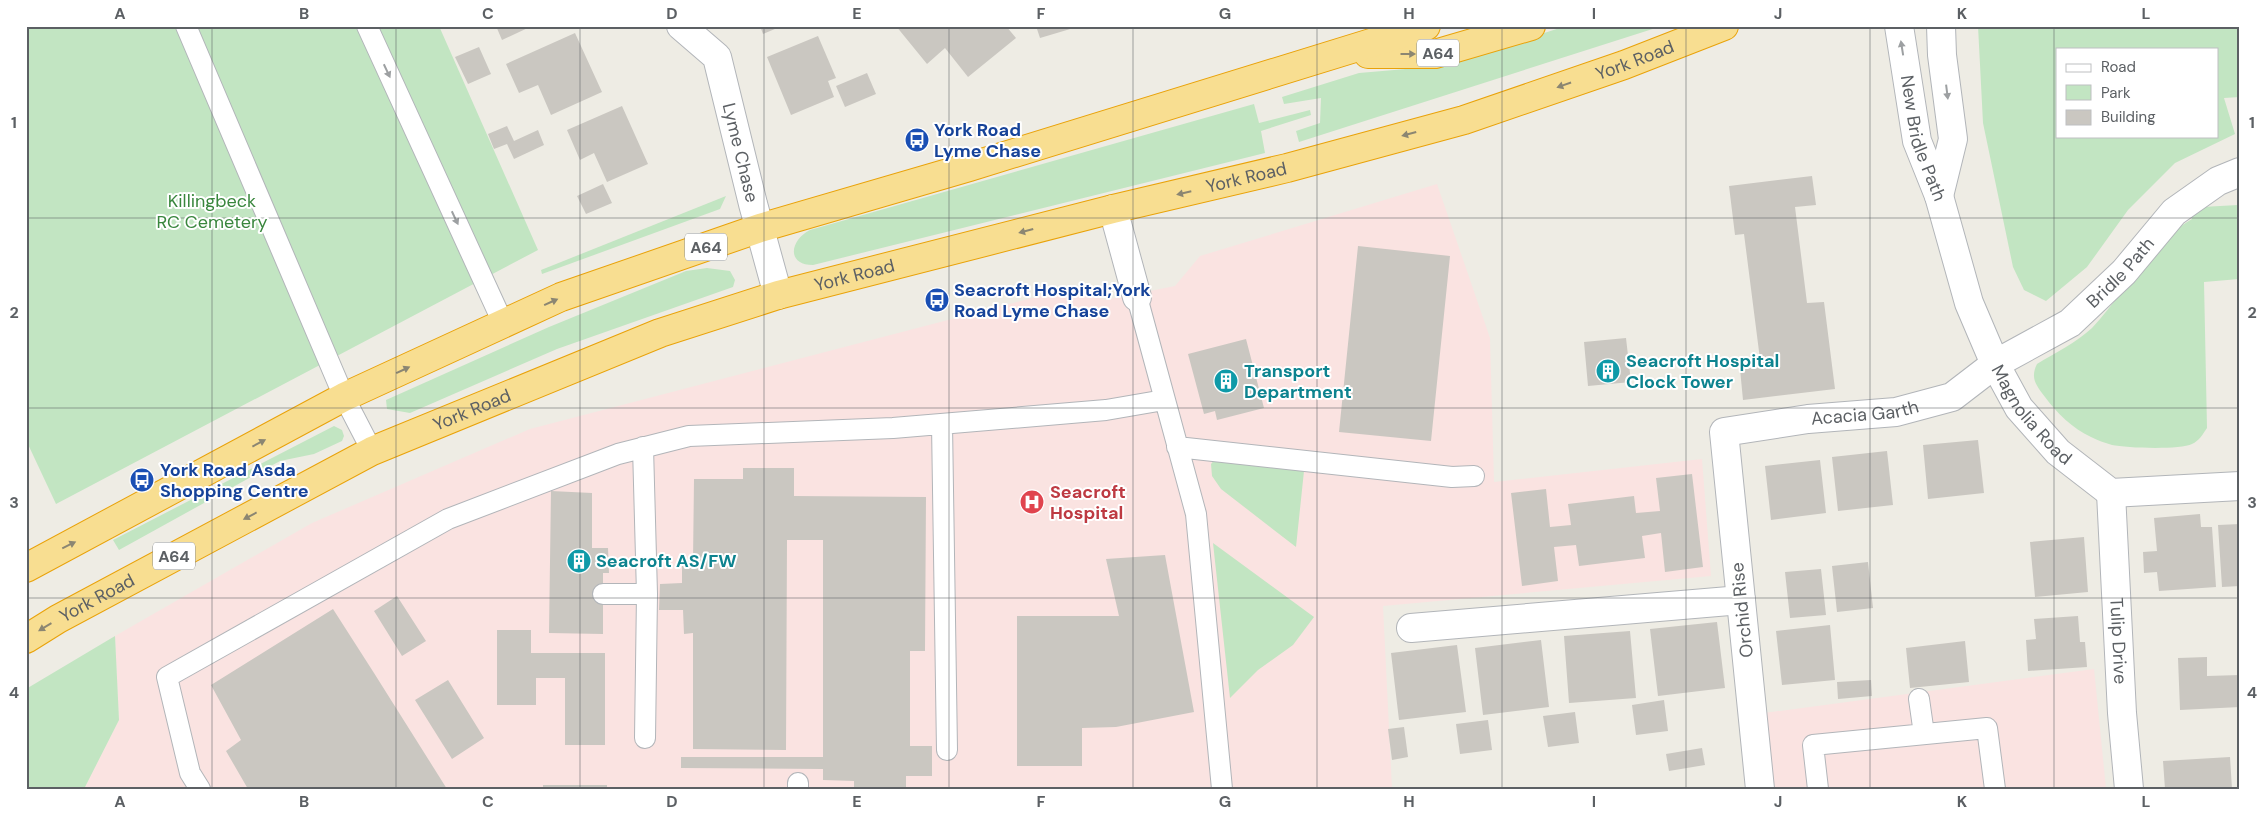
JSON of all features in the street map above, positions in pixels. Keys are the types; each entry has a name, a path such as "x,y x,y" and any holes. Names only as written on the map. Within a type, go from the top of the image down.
{"highway":[{"name":"A64","path":"26,568 344,397 561,298 760,228 1342,54 1426,26"},
{"name":"A64","path":"1342,54 1435,54 1531,26"},
{"name":"York Road","path":"26,638 117,587 372,451 660,334 778,295 1113,209 1251,177 1464,120 1624,65 1724,26"}],"street":[{"name":"Lyme Chase","path":"681,26 717,57 778,295"},
{"name":"New Bridle Path","path":"1899,26 1917,141 1939,196"},
{"name":"New Bridle Path","path":"1939,196 1953,139 1942,55 1942,26"},
{"name":"Bridle Path","path":"1995,364 2070,323 2124,272 2174,212 2218,181 2240,172"},
{"name":"Magnolia Road","path":"1939,196 1969,303 1995,364 2019,408 2058,452 2110,493"},
{"path":"1113,209 1137,298"},
{"name":"Acacia Garth","path":"1724,432 1808,419 1896,412 1952,397 1995,364"},
{"name":"Orchid Rise","path":"1724,432 1760,789"},
{"path":"2110,493 2240,486"},
{"name":"Tulip Drive","path":"2110,493 2122,713 2129,789"},
{"path":"1411,628 1741,600"}],"lane":[{"path":"186,26 344,397 372,451"},
{"path":"367,26 503,323"},
{"path":"1137,298 1196,514 1222,789"},
{"path":"200,789 190,772 167,677 448,519 618,454 689,436 893,428 1106,410 1164,400"},
{"path":"942,424 947,750"},
{"path":"644,447 647,594 645,738"},
{"path":"1177,447 1452,478 1474,476"},
{"path":"603,594 647,594"},
{"path":"1919,699 1924,734"},
{"path":"1818,789 1812,745 1987,728 1996,789"}],"shaded area":[{"name":"Seacroft Hospital","path":"1437,184 1490,338 1494,482 1702,459 1711,576 1383,606 1392,789 84,789 119,720 115,636 312,523 530,429 1067,289 1105,300 1175,286 1200,256"},
{"path":"2094,669 2106,789 1775,789 1764,713"}],"green space":[{"name":"Killingbeck RC Cemetery","path":"26,26 439,26 538,250 56,504 26,440"},
{"path":"1566,26 1662,26 1299,142 1296,131 1320,123 1321,98 1284,104 1282,97 1359,73 1441,66"},
{"path":"1978,26 2240,26 2240,97 2224,98 2235,134 2175,163 2128,210 2087,267 2046,301 2024,290 2013,267 1983,123"},
{"path":"1254,104 1259,123 1310,110 1311,115 1261,131 1265,153 813,265 804,264 795,257 795,245 803,234 810,230"},
{"path":"726,196 720,209 542,274 541,270"},
{"path":"2238,205 2239,279 2204,282 2207,428 2199,439 2186,446 2165,448 2119,446 2093,438 2071,425 2049,403 2039,389 2034,377 2037,364 2073,343 2092,328 2150,255 2177,229 2192,219 2191,212 2202,207"},
{"path":"707,268 730,271 735,280 733,287 557,349 410,413 387,409 386,400 549,327 686,271"},
{"path":"334,426 342,430 344,436 342,441 314,454 280,461 119,550 113,540"},
{"path":"1216,458 1304,471 1296,547 1221,489 1212,476 1211,464"},
{"path":"1213,543 1314,617 1293,645 1258,670 1230,698"},
{"path":"115,636 119,720 84,789 26,789 26,689"}],"building":[{"path":"496,26 532,26 502,40"},
{"path":"760,26 782,26 763,34"},
{"path":"896,26 931,26 932,28 934,26 1006,26 1016,38 968,77 945,48 927,64"},
{"path":"1036,26 1077,26 1077,27 1040,38"},
{"path":"575,33 602,92 551,115 538,85 519,93 506,64"},
{"path":"818,36 836,78 828,81 834,97 791,115 767,57"},
{"path":"479,47 491,74 468,84 455,57"},
{"path":"867,73 876,94 845,107 836,86"},
{"path":"622,106 648,164 607,182 594,153 580,160 567,130"},
{"path":"507,126 514,141 538,130 544,145 514,159 507,144 494,149 488,134"},
{"path":"1812,176 1816,205 1795,207 1807,303 1824,302 1835,389 1743,400 1740,369 1761,367 1744,234 1735,235 1729,186"},
{"path":"603,184 612,203 586,214 577,196"},
{"path":"1358,246 1450,256 1431,441 1339,432"},
{"name":"Seacroft Hospital Clock Tower","path":"1626,338 1631,382 1588,386 1584,342"},
{"name":"Transport Department","path":"1246,339 1264,408 1217,420 1215,411 1204,414 1188,354"},
{"path":"1978,440 1984,493 1928,499 1923,445"},
{"path":"1887,451 1893,505 1838,511 1832,457"},
{"path":"1820,460 1826,513 1771,520 1765,466"},
{"path":"743,468 794,468 794,496 926,497 925,651 910,651 910,746 932,746 932,776 906,776 906,789 854,789 854,781 823,780 823,769 681,768 681,757 823,757 823,540 787,540 786,750 693,749 693,633 684,634 683,610 659,610 660,584 682,583 682,562 693,562 694,479 743,479"},
{"path":"1692,474 1703,567 1665,572 1661,533 1642,536 1645,558 1579,566 1576,545 1554,547 1558,581 1522,586 1511,493 1546,489 1550,527 1571,525 1568,504 1634,496 1636,513 1660,511 1656,478"},
{"name":"Seacroft AS/FW","path":"551,491 592,493 592,548 608,548 609,573 603,573 603,634 549,633"},
{"path":"2200,514 2201,527 2212,527 2216,587 2159,591 2157,572 2144,573 2143,552 2157,551 2154,518"},
{"path":"2240,524 2240,586 2222,587 2218,525"},
{"path":"2084,537 2088,592 2035,597 2030,542"},
{"path":"1165,555 1194,712 1116,727 1082,728 1082,766 1017,766 1017,616 1119,616 1106,559"},
{"path":"1868,562 1873,608 1837,612 1832,566"},
{"path":"1821,569 1826,615 1790,618 1785,572"},
{"path":"397,596 426,641 402,656 374,611"},
{"path":"333,609 447,789 248,789 226,751 241,740 211,685"},
{"path":"2078,616 2080,642 2085,642 2087,667 2028,671 2026,640 2036,639 2034,619"},
{"path":"1717,622 1725,688 1658,696 1650,629"},
{"path":"1830,625 1835,680 1782,685 1776,631"},
{"path":"497,630 531,630 531,653 605,653 605,745 565,745 565,678 536,678 536,705 497,705"},
{"path":"1630,631 1636,698 1569,703 1564,636"},
{"path":"1541,640 1549,707 1483,715 1475,648"},
{"path":"1965,641 1969,682 1910,688 1906,648"},
{"path":"1457,645 1466,712 1399,720 1391,653"},
{"path":"2207,657 2207,676 2240,675 2240,707 2180,710 2178,658"},
{"path":"448,680 484,738 452,759 415,700"},
{"path":"1871,680 1872,696 1838,699 1837,682"},
{"path":"1664,700 1668,731 1636,735 1632,705"},
{"path":"1575,712 1579,743 1548,747 1543,716"},
{"path":"1488,720 1492,750 1460,754 1456,724"},
{"path":"1404,727 1408,757 1392,760 1388,729"},
{"path":"1702,748 1705,765 1669,771 1666,754"},
{"path":"2230,757 2232,789 2165,789 2163,761"},
{"path":"543,785 607,785 607,789 543,789"}],"place":[{"name":"York Road Lyme Chase","path":"917,140"},
{"name":"Seacroft Hospital;York Road Lyme Chase","path":"937,300"},
{"name":"Seacroft Hospital Clock Tower","path":"1608,371"},
{"name":"Transport Department","path":"1226,381"},
{"name":"York Road Asda Shopping Centre","path":"142,480"},
{"name":"Seacroft Hospital","path":"1032,502"},
{"name":"Seacroft AS/FW","path":"579,561"}]}
